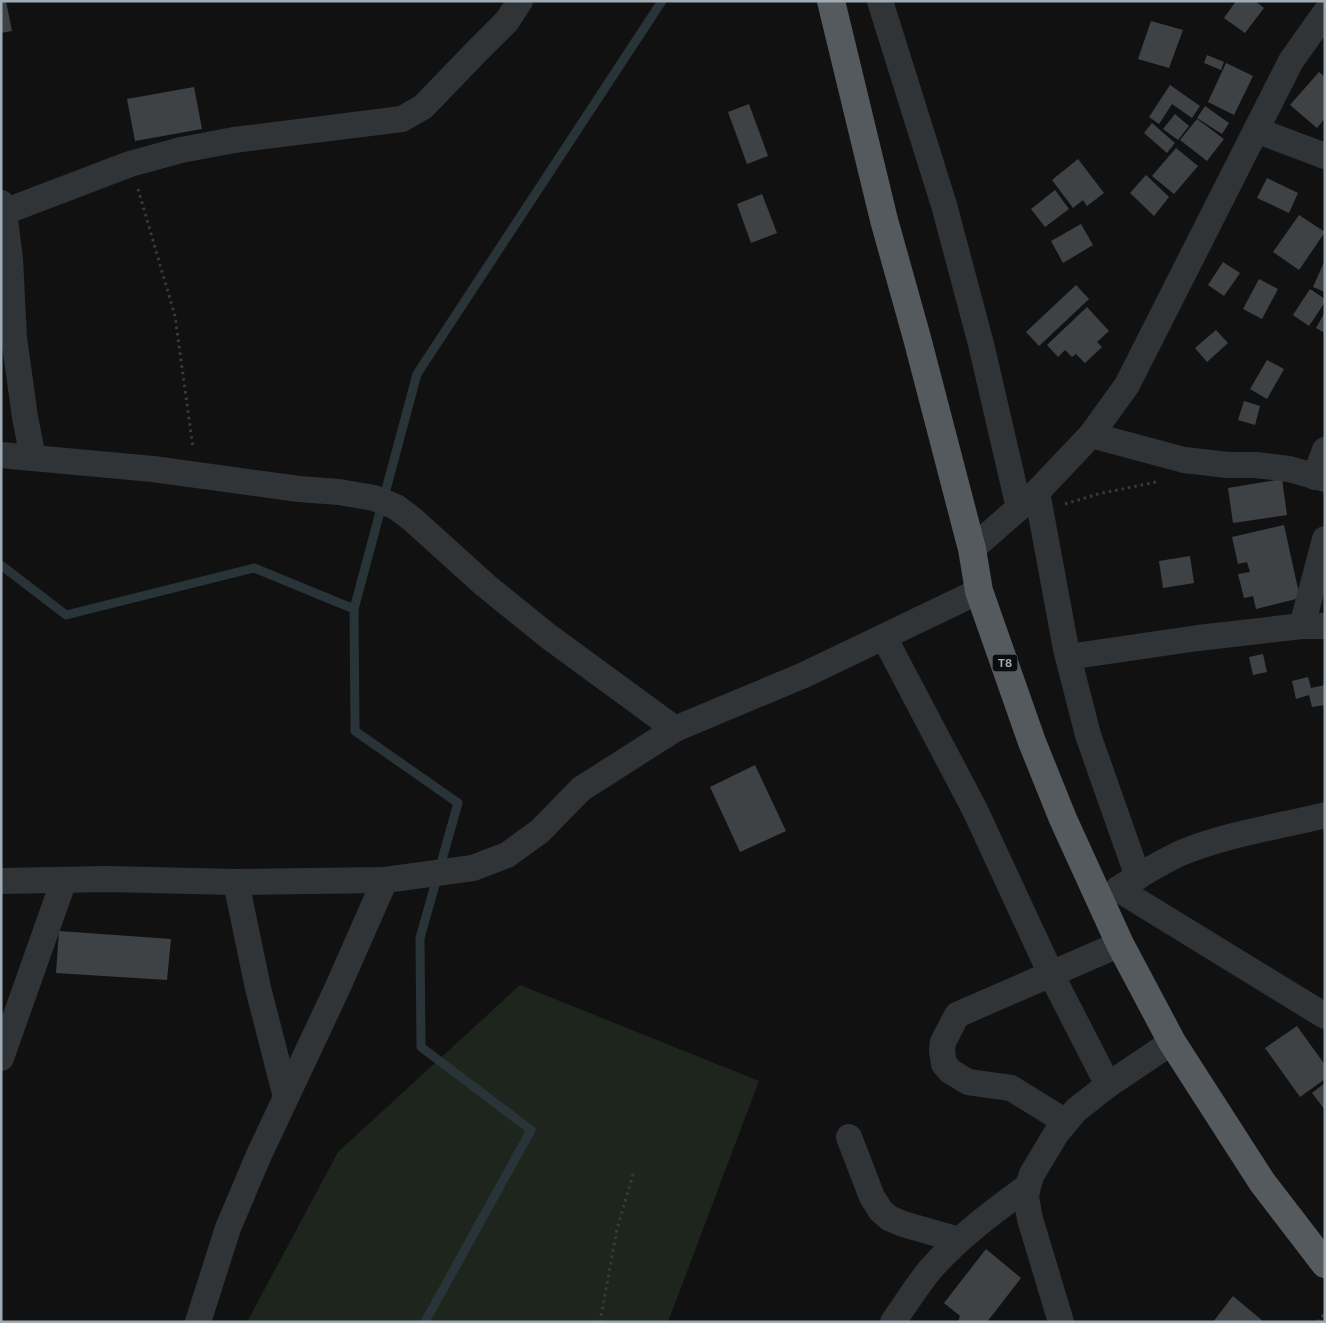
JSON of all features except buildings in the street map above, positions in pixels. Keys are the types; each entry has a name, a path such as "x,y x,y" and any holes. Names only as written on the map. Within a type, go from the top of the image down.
{"highway":[{"name":"T8","path":"831,1 884,220 972,549 979,591 1032,742 1063,819 1118,888 1120,944 1172,1042 1262,1182 1325,1264"}],"street":[{"path":"33,458 14,338 10,259 3,207 130,164 181,150 234,140 402,119 423,107 476,51 507,22 520,1"},
{"path":"880,1 944,205 981,344 1032,504 1088,735 1118,888 1325,1016"},
{"path":"972,549 1032,504 1091,434 1127,385 1291,61 1325,12"},
{"path":"1256,130 1325,156"},
{"path":"1091,434 1184,460 1289,469 1320,478 1325,450"},
{"path":"1,455 197,474 299,489 339,492 385,502 412,519 485,586 548,636 675,729"},
{"path":"1068,657 1198,638 1314,626 1325,539"},
{"path":"1,881 236,882 385,880 472,868 514,850 540,831 580,789 675,729 804,675 979,591"},
{"path":"884,637 974,810 1051,974 1108,1085"},
{"path":"1118,888 1179,854 1198,847 1232,836 1325,815"},
{"path":"1,1058 64,880"},
{"path":"198,1322 228,1228 258,1157 337,989 385,880"},
{"path":"236,882 258,988 286,1097"},
{"path":"1066,1122 1011,1088 968,1082 950,1071 944,1064 943,1042 957,1015 1120,944"},
{"path":"1061,1322 1030,1219 1026,1197 1028,1186 1046,1149 1076,1110 1108,1085 1172,1042"},
{"path":"849,1138 872,1197 881,1211 889,1218 903,1224 959,1240"},
{"path":"893,1322 929,1272 959,1240 980,1221 1028,1186"}],"path":[{"path":"130,164 175,316 197,474"},
{"path":"1032,504 1098,494 1160,481"},
{"path":"600,1322 617,1229 634,1171"},
{"path":"1318,1322 1325,1313"}],"shaded area":[{"path":"520,985 759,1081 668,1322 247,1322 338,1152"}],"waterway":[{"path":"354,609 417,374 662,1"},
{"path":"1,565 66,615 254,568 354,609 355,731 458,803 420,938 421,1047 531,1130 425,1322"}]}
